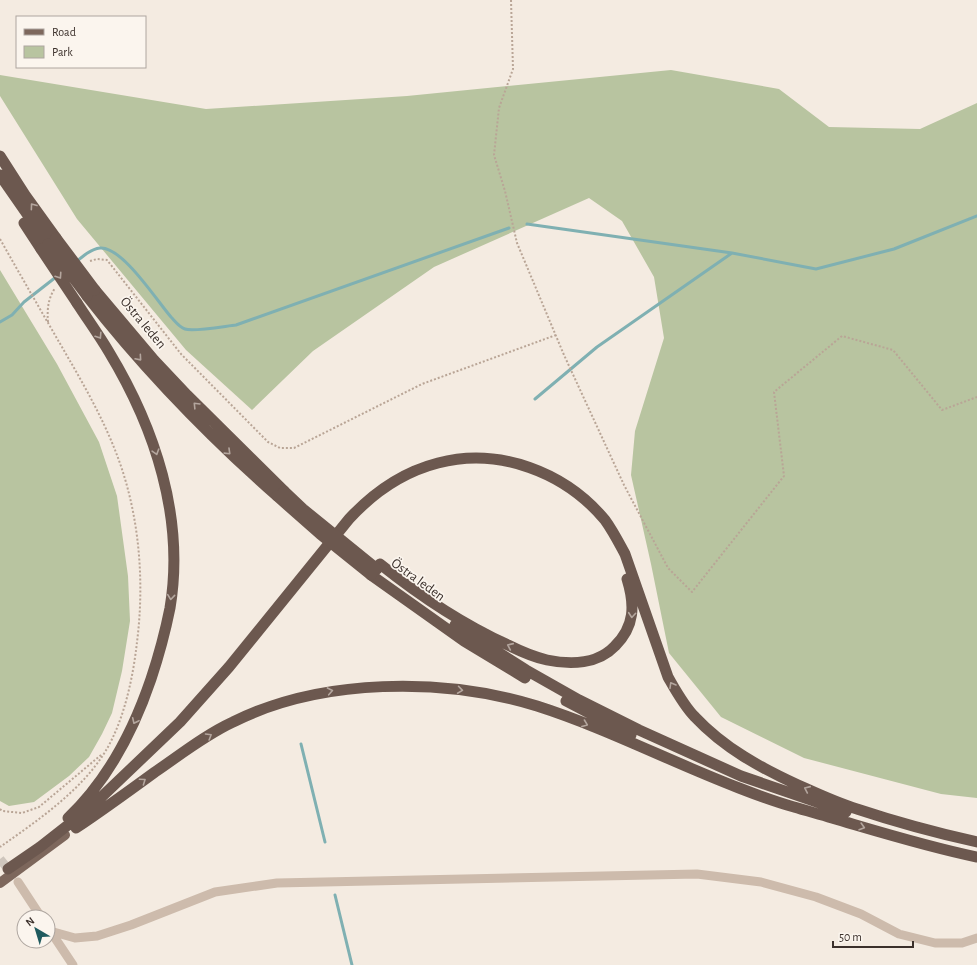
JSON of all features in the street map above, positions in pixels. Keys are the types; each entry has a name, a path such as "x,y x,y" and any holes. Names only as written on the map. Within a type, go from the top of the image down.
{"highway":[{"path":"0,156 25,195 77,304 109,352 130,390 154,446 164,479 171,511 173,544 173,574 170,607 162,643 143,703 133,726 115,757 85,800 77,809 4,872"},
{"path":"0,175 48,244"},
{"path":"0,186 91,293 123,340 162,384 207,431 280,494 320,534 376,569 464,622 496,639 546,660 571,663 586,662 599,658 610,652 625,635 631,622 632,608 630,590 626,576 615,550 598,523 585,509 567,494 533,475 513,469 491,465 457,466 425,474 392,490 363,514 208,700 157,754 104,804 65,835"},
{"path":"4,872 45,843 91,807 180,722 228,667 349,520 371,498 392,483 414,471 438,463 468,458 492,458 514,462 537,470 558,480 576,492 601,516 617,538 625,554 668,677 678,696 694,717 723,742 769,771 856,809 902,823 977,842"},
{"path":"376,569 418,609 505,666 592,715 638,738 717,773 825,815"},
{"name":"Östra leden","path":"376,569 441,616 526,670 579,700 658,739 741,776 835,809 977,848"},
{"path":"65,835 195,744 232,722 266,708 299,697 337,690 379,687 417,687 456,689 501,696 536,706 637,744 740,788 793,807 911,841 977,857"}],"main road":[{"path":"0,883 65,835"}],"street":[{"path":"56,931 75,938 97,936 131,925 215,892 277,883 697,874 761,882 816,897 861,914 899,934 936,943 962,944 977,938"},
{"path":"18,882 36,909"},
{"path":"56,940 73,965"}],"path":[{"path":"511,0 513,69 499,108 494,155 517,243 564,354 624,485 668,568 692,592 784,476 774,392 842,336 893,350 942,410 977,397"},
{"path":"0,239 99,413 116,452 126,481 139,551 141,587 140,624 134,670 125,703 114,734 105,752 80,784 36,821 0,847"},
{"path":"90,261 97,259 106,260 180,354 268,442 280,448 294,448 422,384 556,335"},
{"path":"48,323 47,310 50,296 56,286"},
{"path":"0,809 2,811 22,813 39,807 105,752"}],"green space":[{"path":"671,70 779,89 829,127 920,129 977,103 977,798 941,794 804,758 721,717 669,653 631,475 635,431 664,338 654,277 622,221 589,198 434,267 313,351 252,410 186,350 77,219 0,96 0,75 206,109 407,96"},
{"path":"0,270 57,364 99,442 117,496 128,576 130,621 122,671 112,713 89,757 69,776 34,802 9,806 0,801"}],"waterway":[{"path":"527,224 732,253 816,269 894,249 977,216"},
{"path":"76,262 93,250 100,248 109,250 128,265 179,325 189,330 202,329 236,325 509,228"},
{"path":"535,399 597,347 732,253"},
{"path":"0,322 12,315 24,302 56,277"},
{"path":"301,744 325,842"},
{"path":"335,895 352,965"}],"tunnel":[{"path":"0,859 11,873"}]}
